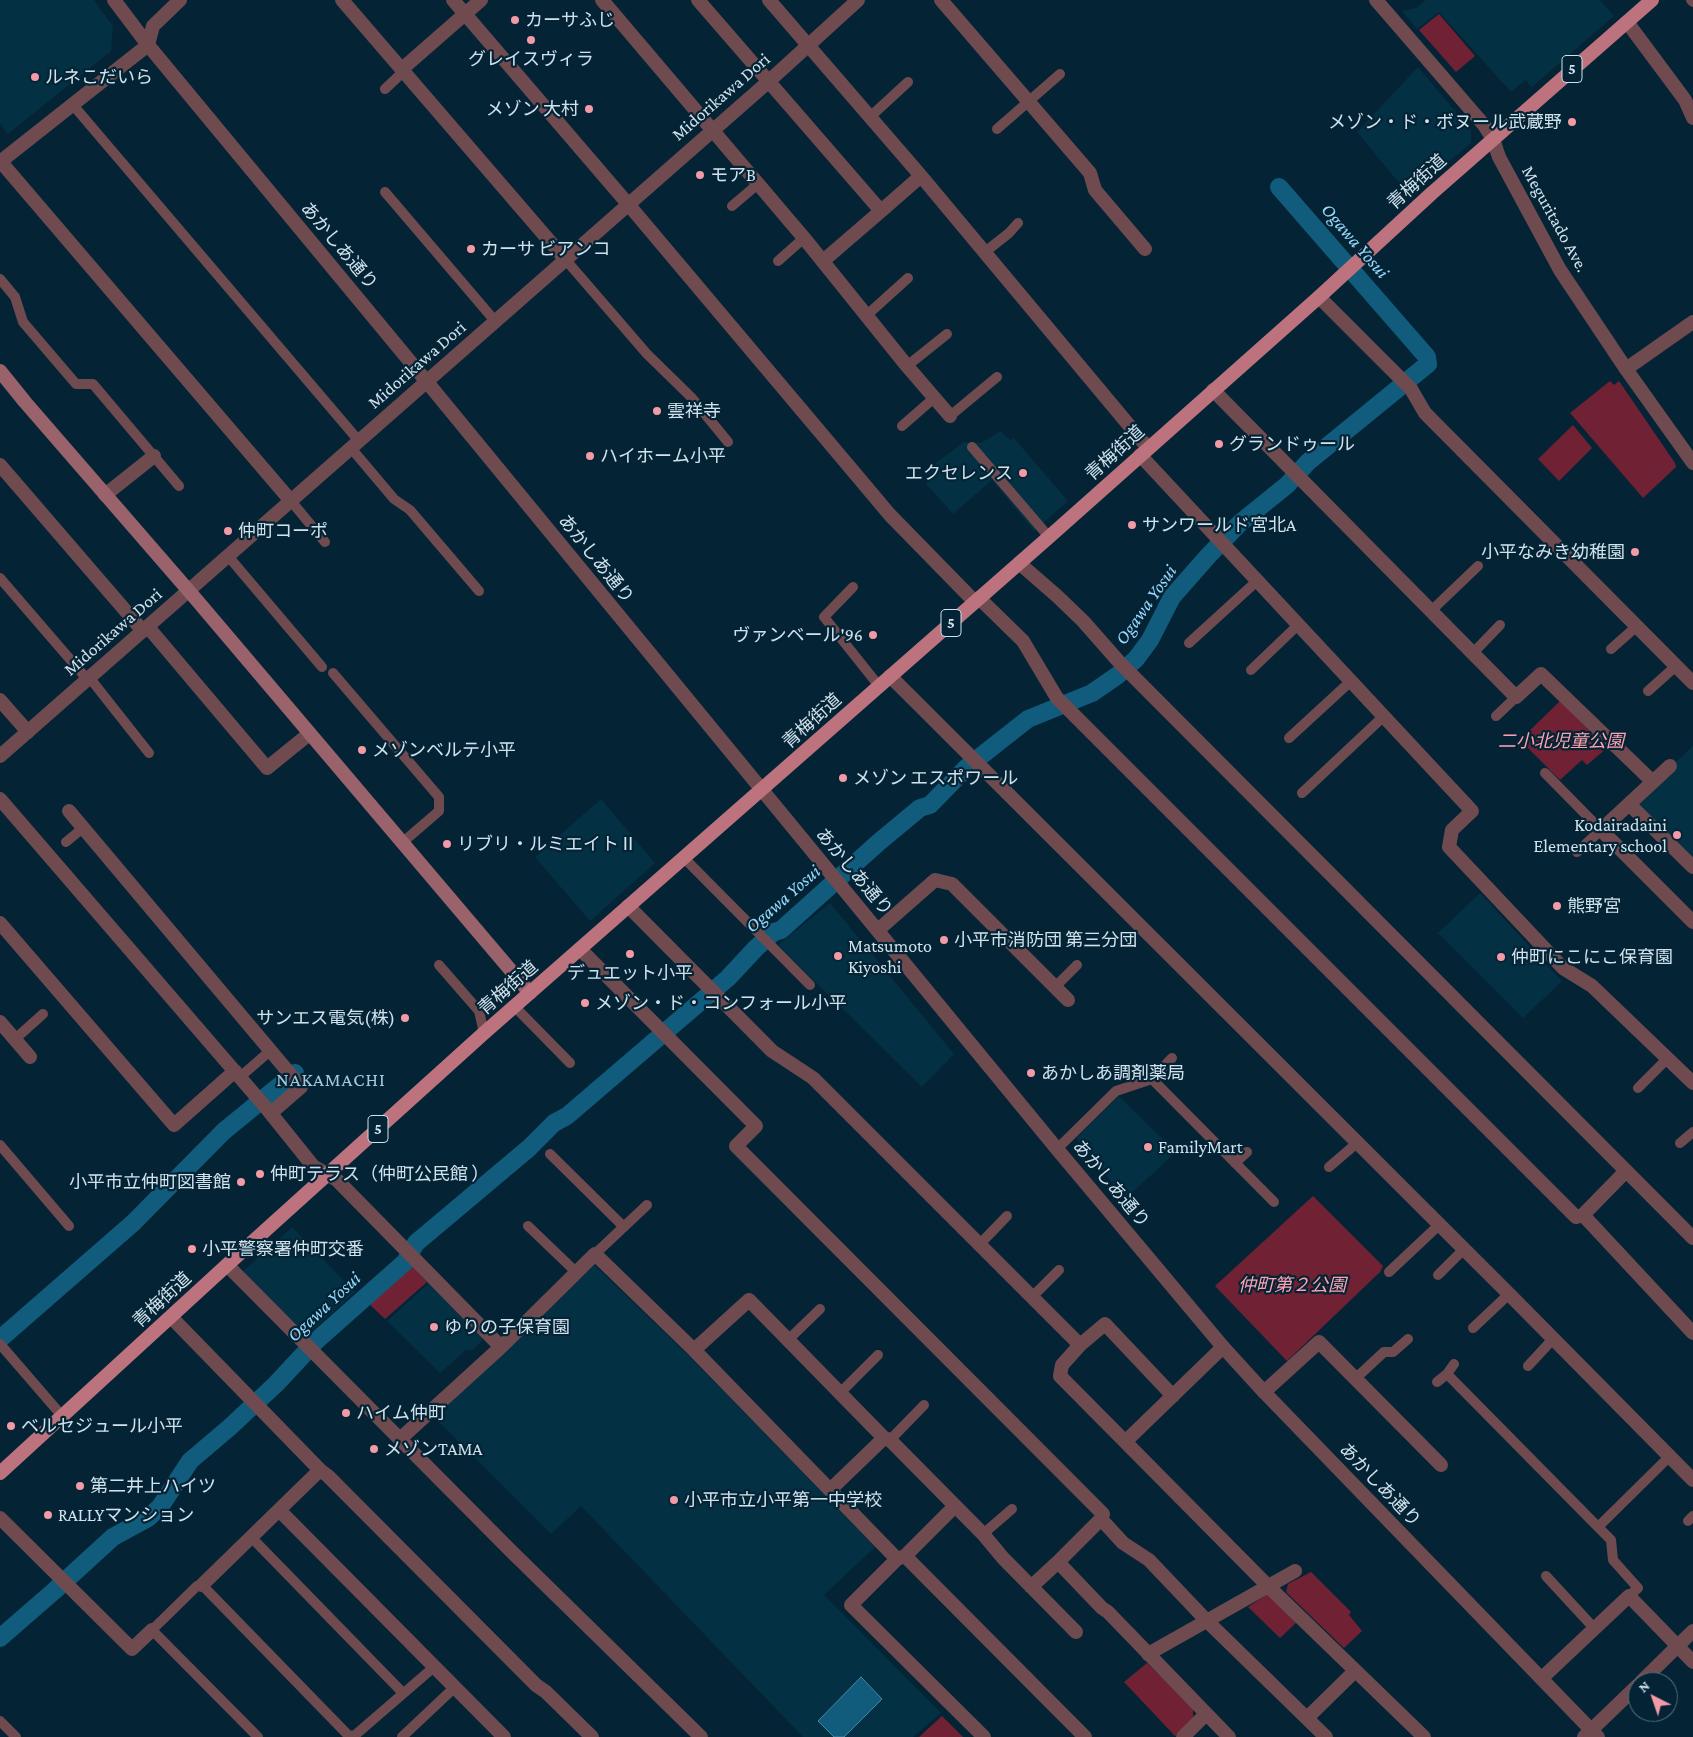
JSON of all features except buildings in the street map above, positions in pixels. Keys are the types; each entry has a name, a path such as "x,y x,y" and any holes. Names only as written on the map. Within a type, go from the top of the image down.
{"main road":[{"name":"青梅街道","path":"0,1473 484,1033 1019,564 1493,139 1652,0"},
{"path":"0,370 530,993"}],"street":[{"name":"あかしあ通り","path":"114,0 148,45 1057,1149 1224,1347 1264,1392 1542,1678 1591,1735"},
{"path":"180,0 153,26 148,45 0,162 291,501"},
{"path":"342,0 565,259"},
{"path":"453,0 890,515 977,600 1023,641 1062,702 1576,1217 1583,1214 1626,1171"},
{"path":"403,70 481,0"},
{"path":"602,0 804,238 907,366 950,416"},
{"path":"698,0 881,211"},
{"path":"769,0 985,252 1144,452 1215,536 1472,811 1452,830 1449,847 1563,968 1592,986 1693,1083"},
{"path":"941,0 1090,173 1095,190 1145,249"},
{"name":"Meguritado Ave.","path":"1376,0 1484,125 1493,139 1499,157 1560,270 1626,369 1693,463"},
{"name":"Midorikawa Dori","path":"0,756 768,82 851,2"},
{"path":"1627,22 1685,100 1693,118"},
{"path":"823,261 921,176"},
{"path":"1319,297 1411,389 1425,413 1693,683"},
{"path":"1626,369 1693,322"},
{"path":"1213,390 1516,697 1541,674 1653,782"},
{"path":"106,496 154,456"},
{"path":"0,465 267,768 309,734"},
{"path":"1019,564 1083,621 1120,663 1693,1238"},
{"path":"884,681 975,763 1464,1249 1693,1480"},
{"path":"0,700 28,732"},
{"path":"1670,766 1601,830 1693,922"},
{"path":"0,799 238,1074 313,1166 337,1180 501,1347"},
{"path":"1629,804 1693,867"},
{"path":"69,811 301,1087 270,1112"},
{"path":"878,930 935,880 952,884 1068,1000"},
{"path":"628,906 772,1051 812,1078 1080,1346"},
{"path":"0,923 174,1125 238,1074"},
{"path":"580,949 756,1126 736,1146 1103,1514 1101,1520 1031,1587"},
{"path":"0,1022 30,1057"},
{"path":"1583,1214 1693,1333"},
{"path":"400,1439 501,1347 595,1254 694,1350 830,1490 1085,1737"},
{"path":"227,1265 511,1551 701,1737"},
{"path":"694,1350 749,1300 983,1534 1031,1587 1076,1632"},
{"path":"170,1317 320,1470 536,1685 546,1692 592,1737"},
{"path":"1173,1396 1104,1324 1062,1365 1060,1376 1268,1586 1424,1737"},
{"path":"1264,1392 1319,1342 1441,1465"},
{"path":"1126,1441 1224,1347"},
{"path":"830,1490 887,1439"},
{"path":"202,1585 320,1470"},
{"path":"955,1506 852,1606 984,1737"},
{"path":"279,1510 504,1737"},
{"path":"0,1518 132,1650 152,1630"},
{"path":"1101,1520 1123,1543 1149,1560 1207,1621 1326,1737"},
{"path":"1058,1562 1228,1737"},
{"path":"1148,1654 1295,1571"},
{"path":"1542,1678 1629,1596 1693,1662"},
{"path":"1651,1672 1693,1631"},
{"path":"1307,1718 1355,1671"},
{"path":"1591,1735 1628,1696"},
{"path":"1183,1737 1206,1714"}],"lane":[{"path":"384,89 403,70"},
{"path":"997,129 1060,74"},
{"path":"870,117 908,82"},
{"path":"74,104 355,444 394,499 410,510 479,591"},
{"path":"732,206 758,184"},
{"path":"385,192 495,321"},
{"path":"985,252 1009,233 1018,223"},
{"path":"778,261 804,238"},
{"path":"565,259 647,354 692,397 728,442"},
{"path":"867,315 908,278"},
{"path":"0,279 15,297 23,322 76,384 93,384 179,486"},
{"path":"907,366 947,334"},
{"path":"950,416 997,377"},
{"path":"902,426 934,398"},
{"path":"972,447 1049,537"},
{"path":"291,501 325,542"},
{"path":"228,556 322,667"},
{"path":"1431,610 1478,566"},
{"path":"0,578 88,678 149,753"},
{"path":"1188,643 1257,581"},
{"path":"854,587 824,617 884,681"},
{"path":"1251,670 1298,625"},
{"path":"1473,653 1500,625"},
{"path":"1611,649 1636,626"},
{"path":"1648,691 1676,666"},
{"path":"333,674 439,797 439,811 403,842"},
{"path":"1289,738 1351,681"},
{"path":"1496,716 1516,697"},
{"path":"1302,793 1384,716"},
{"path":"1545,773 1601,830 1577,852"},
{"path":"66,842 83,828"},
{"path":"684,858 810,985"},
{"path":"440,965 479,1011 484,1033"},
{"path":"1055,988 1077,965"},
{"path":"515,1007 570,1063"},
{"path":"15,1039 43,1014"},
{"path":"238,1074 271,1050"},
{"path":"1057,1149 1116,1091 1152,1079 1172,1058"},
{"path":"1638,1088 1667,1059"},
{"path":"1152,1079 1274,1202"},
{"path":"1680,1143 1693,1132"},
{"path":"1329,1167 1357,1143"},
{"path":"0,1145 70,1226"},
{"path":"1235,1163 1246,1152"},
{"path":"550,1154 624,1227"},
{"path":"595,1254 647,1205"},
{"path":"979,1244 1007,1216"},
{"path":"1389,1272 1439,1225"},
{"path":"528,1226 576,1272"},
{"path":"1438,1275 1464,1249"},
{"path":"1032,1298 1059,1270"},
{"path":"1473,1328 1509,1294"},
{"path":"788,1340 820,1308"},
{"path":"1356,1378 1384,1352 1393,1352 1408,1339"},
{"path":"1528,1366 1553,1339"},
{"path":"2,1346 63,1417"},
{"path":"840,1393 878,1355"},
{"path":"1437,1382 1447,1374 1454,1364"},
{"path":"1447,1374 1611,1540 1613,1560 1638,1588 1629,1596"},
{"path":"887,1439 924,1405"},
{"path":"1598,1527 1669,1456"},
{"path":"983,1534 1012,1509"},
{"path":"252,1537 403,1693"},
{"path":"1546,1576 1594,1628"},
{"path":"258,1737 152,1630 197,1586 202,1585 348,1734 354,1736 434,1667"},
{"path":"402,1737 454,1688"},
{"path":"0,1720 16,1737"}],"shaded area":[{"name":"ルネこだいら","path":"0,0 94,0 113,26 111,51 8,134 0,123"},
{"path":"1426,0 1600,0 1614,16 1531,88 1526,80 1511,92 1439,12 1417,29 1402,11 1416,8"},
{"path":"1418,67 1471,130 1471,143 1409,195 1357,132"},
{"path":"1001,431 1010,440 1014,438 1068,501 1034,531 992,480 953,514 926,484 929,468 964,442 981,443"},
{"name":"Kodairadaini Elementary school","path":"1693,746 1693,867 1629,804"},
{"path":"601,799 655,863 590,921 535,857"},
{"name":"仲町にこにこ保育園","path":"1480,893 1562,981 1523,1018 1438,933"},
{"path":"830,903 954,1054 922,1087 778,945"},
{"path":"1119,1096 1176,1152 1125,1199 1076,1138"},
{"path":"292,1227 355,1292 307,1335 242,1272"},
{"name":"小平市立小平第一中学校","path":"593,1264 689,1356 875,1547 824,1595 941,1713 913,1737 803,1737 581,1506 551,1534 434,1417"},
{"name":"ゆりの子保育園","path":"430,1282 485,1338 472,1350 466,1350 440,1373 387,1321"},
{"path":"861,1677 882,1699 844,1737 834,1737 818,1721"}],"green space":[{"path":"1439,14 1475,56 1456,72 1419,30"},
{"path":"1610,381 1614,385 1619,381 1675,463 1676,467 1643,498 1570,413"},
{"path":"1573,425 1592,448 1559,481 1538,459"},
{"name":"二小北児童公園","path":"1560,701 1607,748 1587,765 1582,760 1560,780 1520,740"},
{"name":"仲町第２公園","path":"1313,1196 1383,1266 1380,1272 1287,1361 1215,1286"},
{"path":"410,1264 427,1282 385,1319 367,1302"},
{"path":"1311,1572 1351,1612 1349,1615 1362,1631 1344,1648 1286,1592 1288,1584"},
{"path":"1266,1595 1274,1596 1298,1621 1280,1638 1248,1607"},
{"path":"1147,1663 1193,1708 1193,1719 1175,1736 1124,1682"},
{"path":"942,1716 963,1737 919,1737"}],"waterway":[{"name":"Ogawa Yosui","path":"0,1638 113,1537 148,1518 160,1507 190,1461 276,1384 316,1341 405,1262 416,1243 529,1148 554,1123 567,1116 728,978 774,932 781,930 879,842 920,808 930,805 967,767 1028,719 1092,693 1118,675 1136,659 1150,640 1172,597 1240,523 1287,485 1308,462 1428,364 1427,357 1279,187"},
{"path":"0,1339 133,1223 224,1131 295,1073"}],"place":[{"name":"カーサふじ","path":"515,20"},
{"name":"グレイスヴィラ","path":"531,40"},
{"name":"ルネこだいら","path":"35,77"},
{"name":"メゾン 大村","path":"589,109"},
{"name":"メゾン・ド・ボヌール武蔵野","path":"1572,122"},
{"name":"モアB","path":"700,175"},
{"name":"カーサ ビアンコ","path":"471,249"},
{"name":"雲祥寺","path":"657,411"},
{"name":"グランドゥール","path":"1219,444"},
{"name":"ハイホーム小平","path":"590,456"},
{"name":"エクセレンス","path":"1023,473"},
{"name":"サンワールド宮北A","path":"1132,525"},
{"name":"仲町コーポ","path":"228,531"},
{"name":"小平なみき幼稚園","path":"1635,552"},
{"name":"ヴァンベール'96","path":"873,635"},
{"name":"メゾンベルテ小平","path":"362,750"},
{"name":"メゾン エスポワール","path":"843,778"},
{"name":"Kodairadaini Elementary school","path":"1677,835"},
{"name":"リブリ・ルミエイトⅡ","path":"447,844"},
{"name":"熊野宮","path":"1557,906"},
{"name":"小平市消防団 第三分団","path":"944,940"},
{"name":"デュエット小平","path":"630,954"},
{"name":"Matsumoto Kiyoshi","path":"838,956"},
{"name":"仲町にこにこ保育園","path":"1501,957"},
{"name":"メゾン・ド・コンフォール小平","path":"585,1003"},
{"name":"サンエス電気(株)","path":"405,1018"},
{"name":"あかしあ調剤薬局","path":"1031,1073"},
{"name":"FamilyMart","path":"1148,1147"},
{"name":"仲町テラス（仲町公民館 ）","path":"260,1174"},
{"name":"小平市立仲町図書館","path":"241,1182"},
{"name":"小平警察署仲町交番","path":"192,1249"},
{"name":"ゆりの子保育園","path":"434,1327"},
{"name":"ハイム仲町","path":"346,1413"},
{"name":"ベルセジュール小平","path":"11,1426"},
{"name":"メゾンTAMA","path":"374,1449"},
{"name":"第二井上ハイツ","path":"80,1486"},
{"name":"小平市立小平第一中学校","path":"674,1500"},
{"name":"RALLYマンション","path":"48,1515"}],"district":[{"name":"NAKAMACHI","path":"331,1080"}]}
